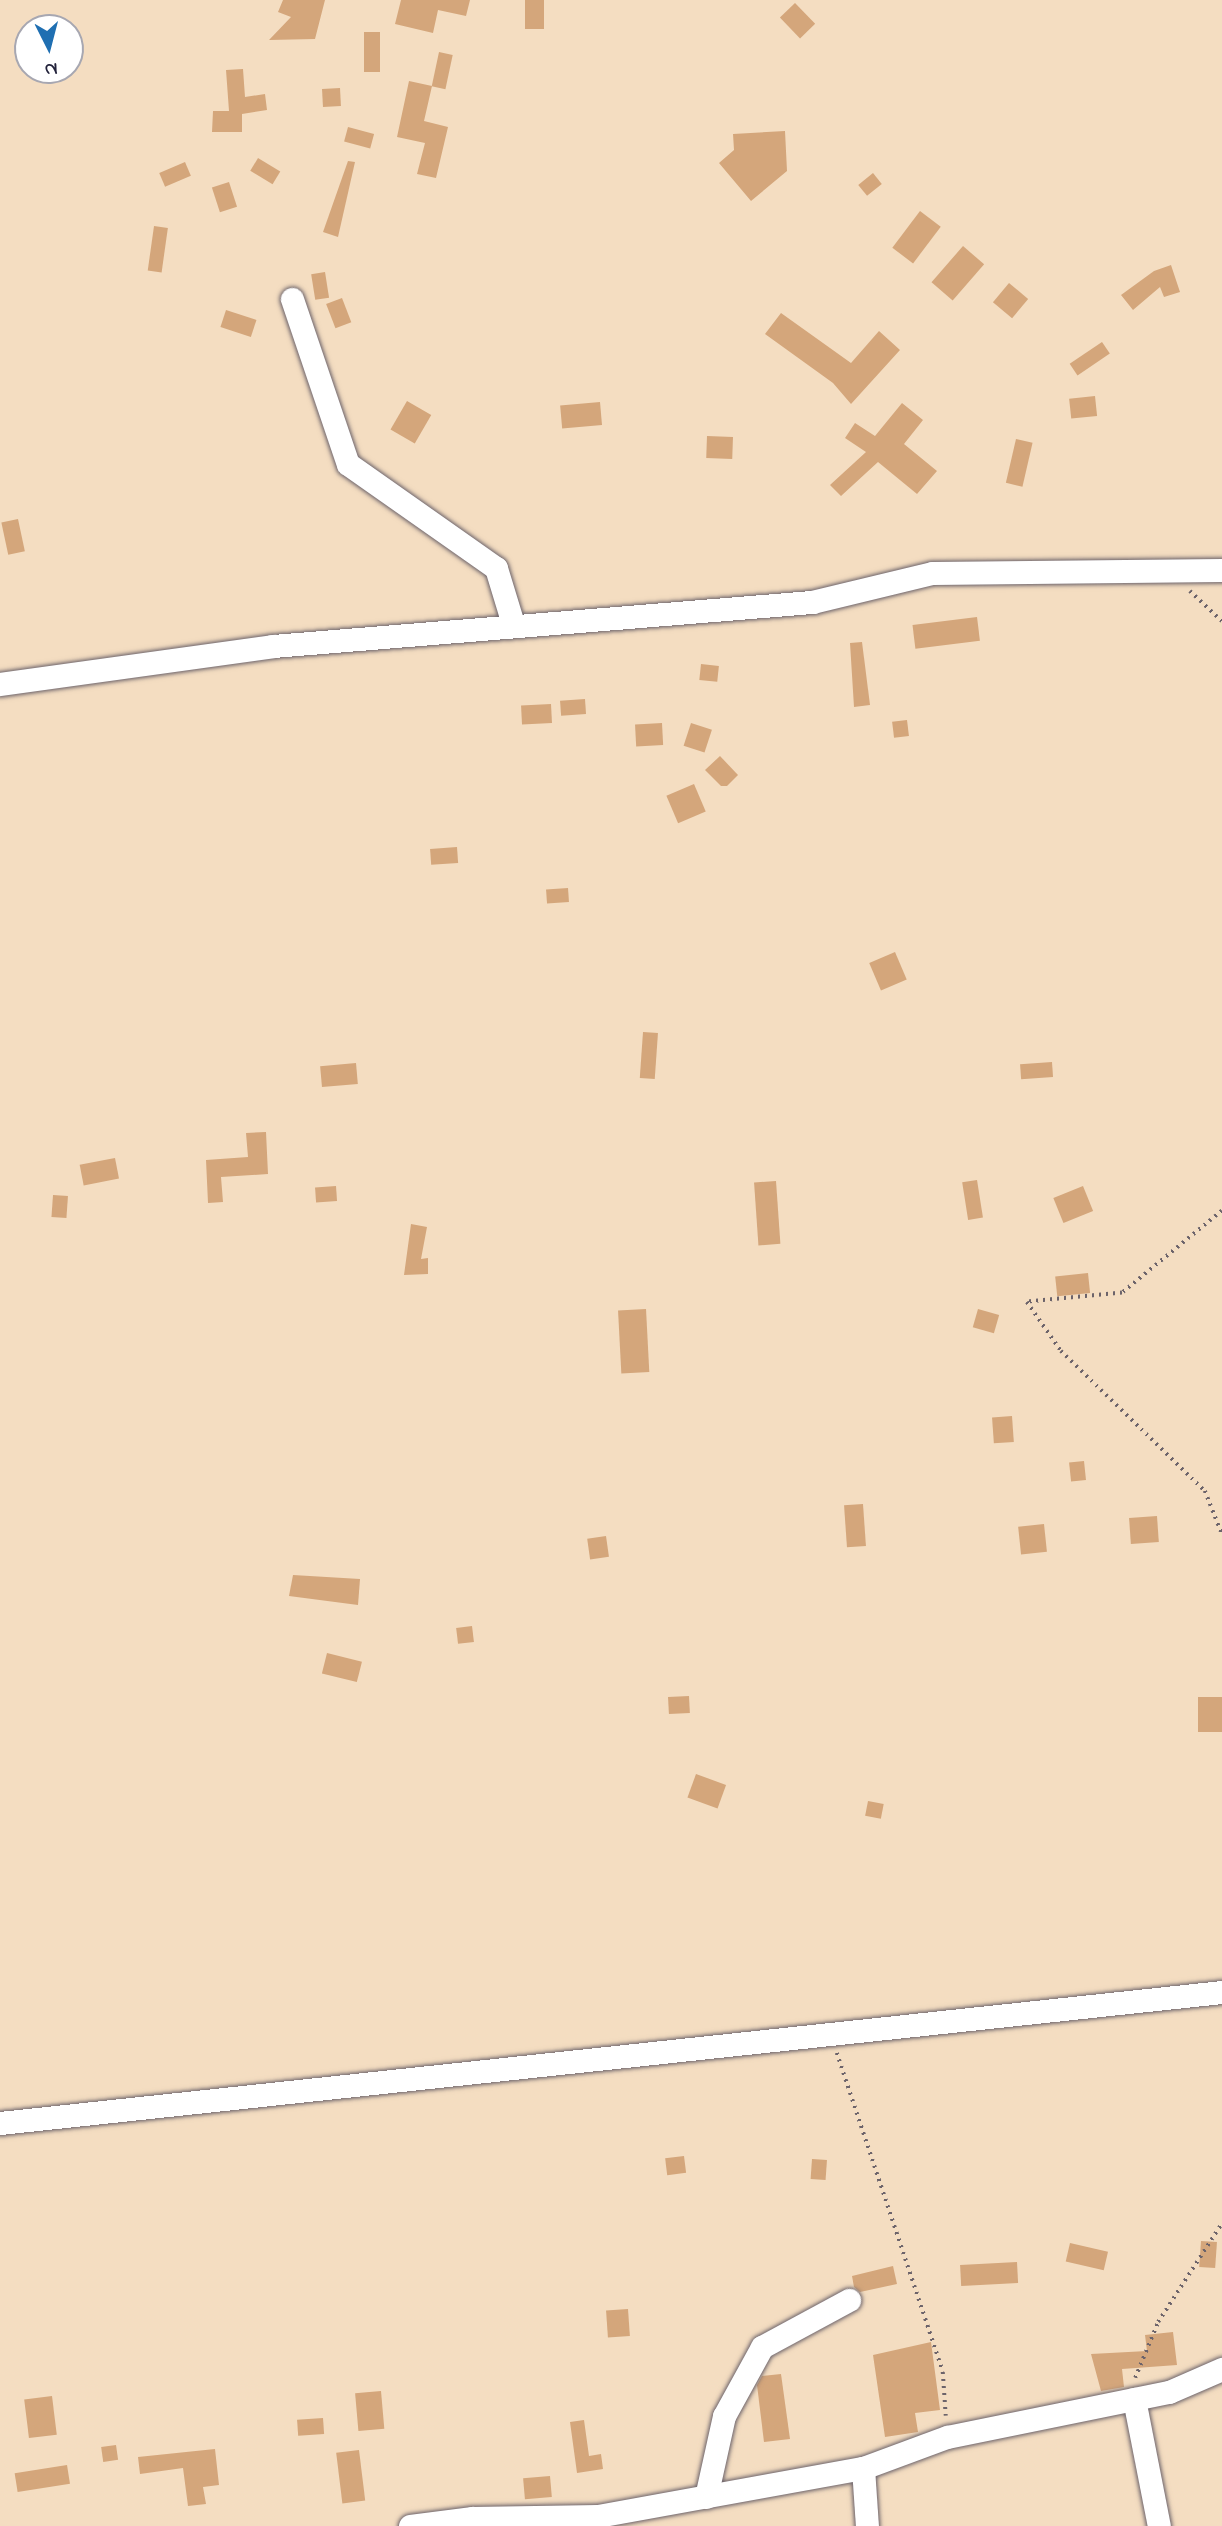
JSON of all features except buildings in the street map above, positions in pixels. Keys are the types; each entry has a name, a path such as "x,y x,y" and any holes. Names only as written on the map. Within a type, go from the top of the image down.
{"street":[{"path":"292,299 348,464 496,568 513,624"},
{"path":"3,687 273,646 513,624 812,602 932,573 1222,570"},
{"path":"0,2123 1222,1992"},
{"path":"706,2497 724,2416 762,2347 849,2300"},
{"path":"410,2526 571,2520 863,2468 947,2437 1169,2392 1222,2369"},
{"path":"1134,2399 1159,2526"},
{"path":"863,2468 867,2526"}],"path":[{"path":"1165,569 1222,621"},
{"path":"1222,1211 1122,1293 1027,1302 1061,1351 1205,1490 1222,1534"},
{"path":"831,2034 943,2372 947,2437"},
{"path":"1134,2399 1136,2370 1158,2322 1222,2223"}]}
